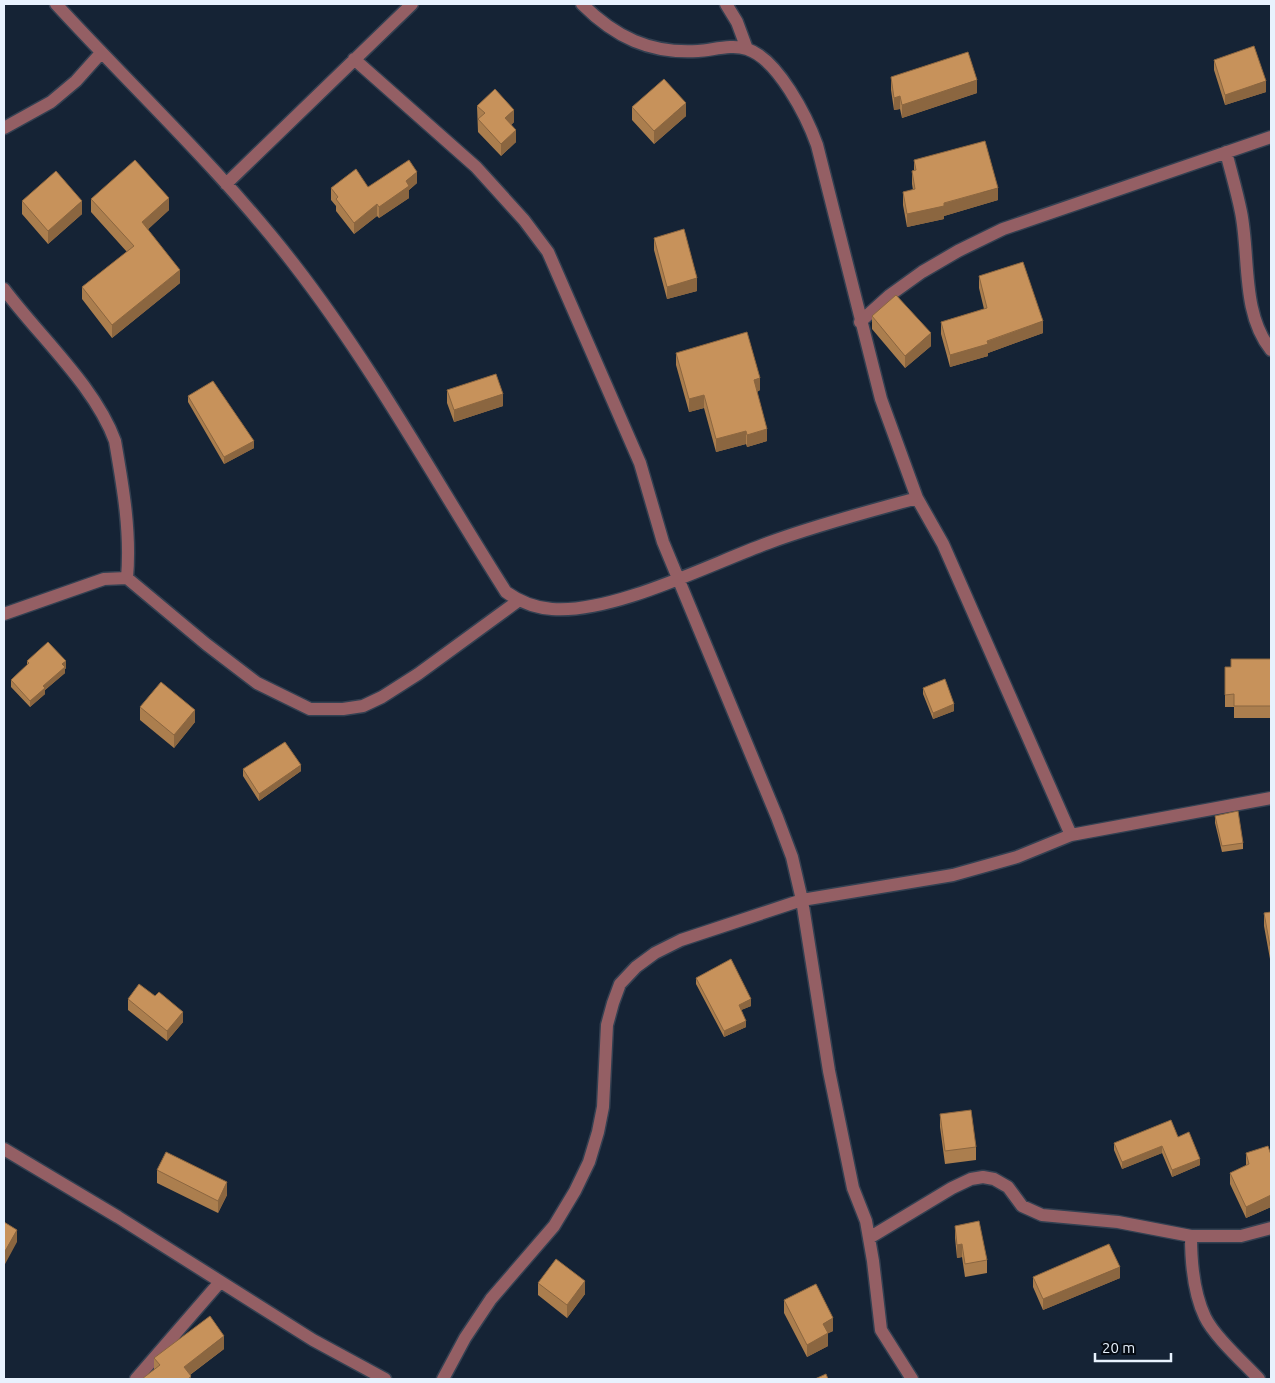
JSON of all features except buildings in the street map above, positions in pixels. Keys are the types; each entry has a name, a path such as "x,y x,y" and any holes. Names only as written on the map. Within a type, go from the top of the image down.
{"street":[{"path":"56,4 101,53 172,124 292,262 345,333 501,585 506,592 518,600 552,609 575,608 626,597 770,542 917,498"},
{"path":"226,184 412,4"},
{"path":"582,4 613,32 642,45 668,50 747,49 762,58 789,88 807,117 817,145 860,322 881,399 917,498 943,544 1071,835"},
{"path":"726,4 737,22 747,49"},
{"path":"4,128 51,102 76,80 101,53"},
{"path":"354,59 476,167 524,220 548,252 640,464 663,542 792,857 802,900 829,1071 854,1188 866,1220 881,1330 912,1379"},
{"path":"860,322 890,295 922,272 958,250 1003,229 1271,137"},
{"path":"1226,152 1241,213 1248,278 1256,321 1271,350"},
{"path":"4,289 85,389 111,430 115,441 127,520 130,549 127,578"},
{"path":"4,614 104,579 127,578 206,644 257,683 310,709 343,709 363,706 382,697 418,674 518,600"},
{"path":"444,1379 465,1338 496,1292 554,1226 575,1191 589,1162 603,1107 607,1025 620,984 636,967 681,940 802,900 953,875 1017,857 1071,835 1271,798"},
{"path":"4,1149 118,1217 313,1340 385,1379"},
{"path":"869,1238 952,1188 971,1178 983,1177 1008,1187 1022,1206 1042,1215 1118,1222 1191,1236 1241,1236 1271,1228"},
{"path":"1191,1236 1196,1283 1205,1318 1230,1349 1259,1379"},
{"path":"136,1379 220,1282"}]}
